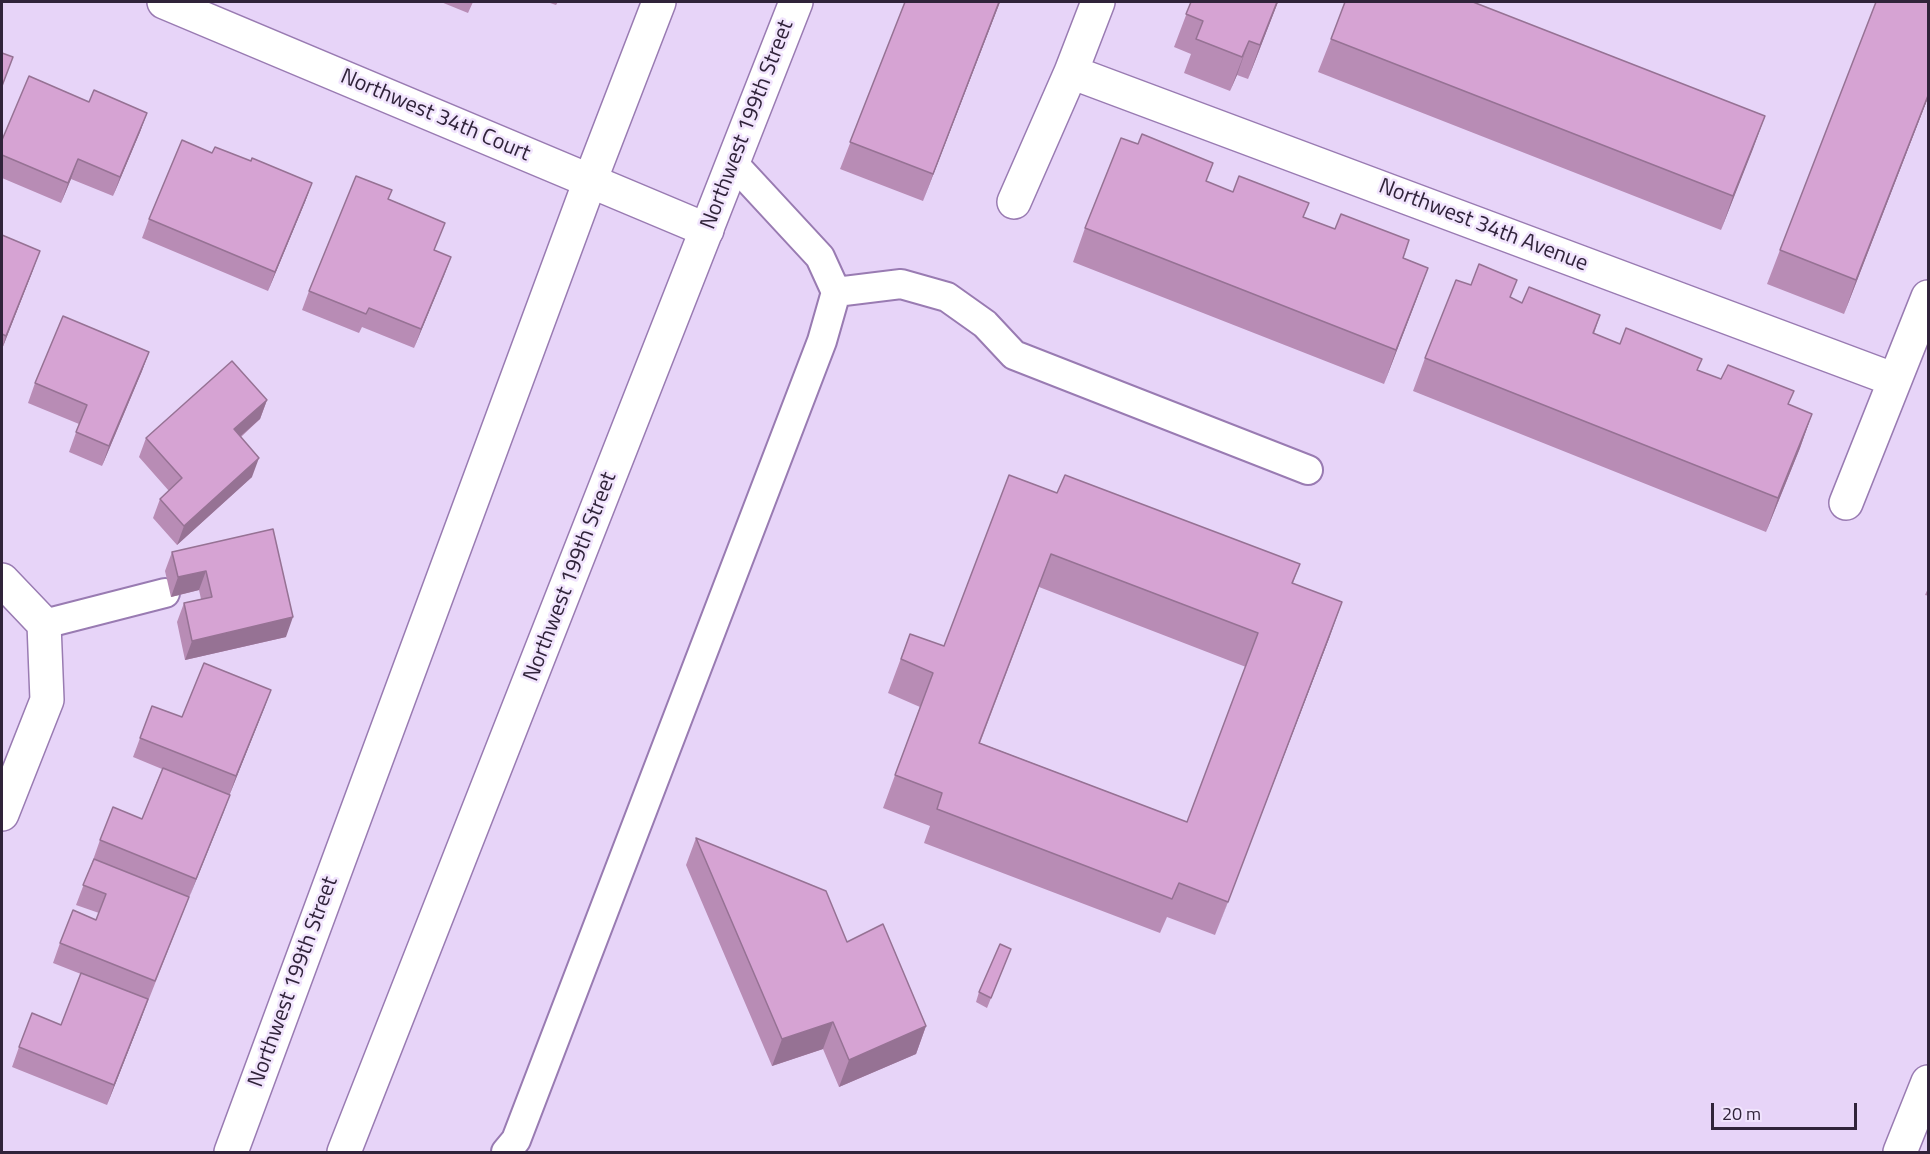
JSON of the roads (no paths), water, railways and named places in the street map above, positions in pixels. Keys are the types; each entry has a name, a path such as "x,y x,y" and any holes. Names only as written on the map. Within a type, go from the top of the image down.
{"main road":[{"name":"Northwest 34th Court","path":"164,2 707,230"},
{"name":"Northwest 199th Street","path":"231,1152 590,181 659,2"},
{"name":"Northwest 199th Street","path":"344,1152 796,2"},
{"path":"1014,202 1071,72 1098,2"},
{"name":"Northwest 34th Avenue","path":"1071,72 1895,380"},
{"path":"1846,503 1929,297"},
{"path":"2,580 44,624 47,700 2,814"},
{"path":"1900,1152 1929,1082"}],"lane":[{"path":"506,1152 516,1140 614,885 822,342 836,292 820,257 733,163"},
{"path":"836,292 901,285 947,297 985,324 1014,355 1308,470"},
{"path":"44,624 165,593"}]}
